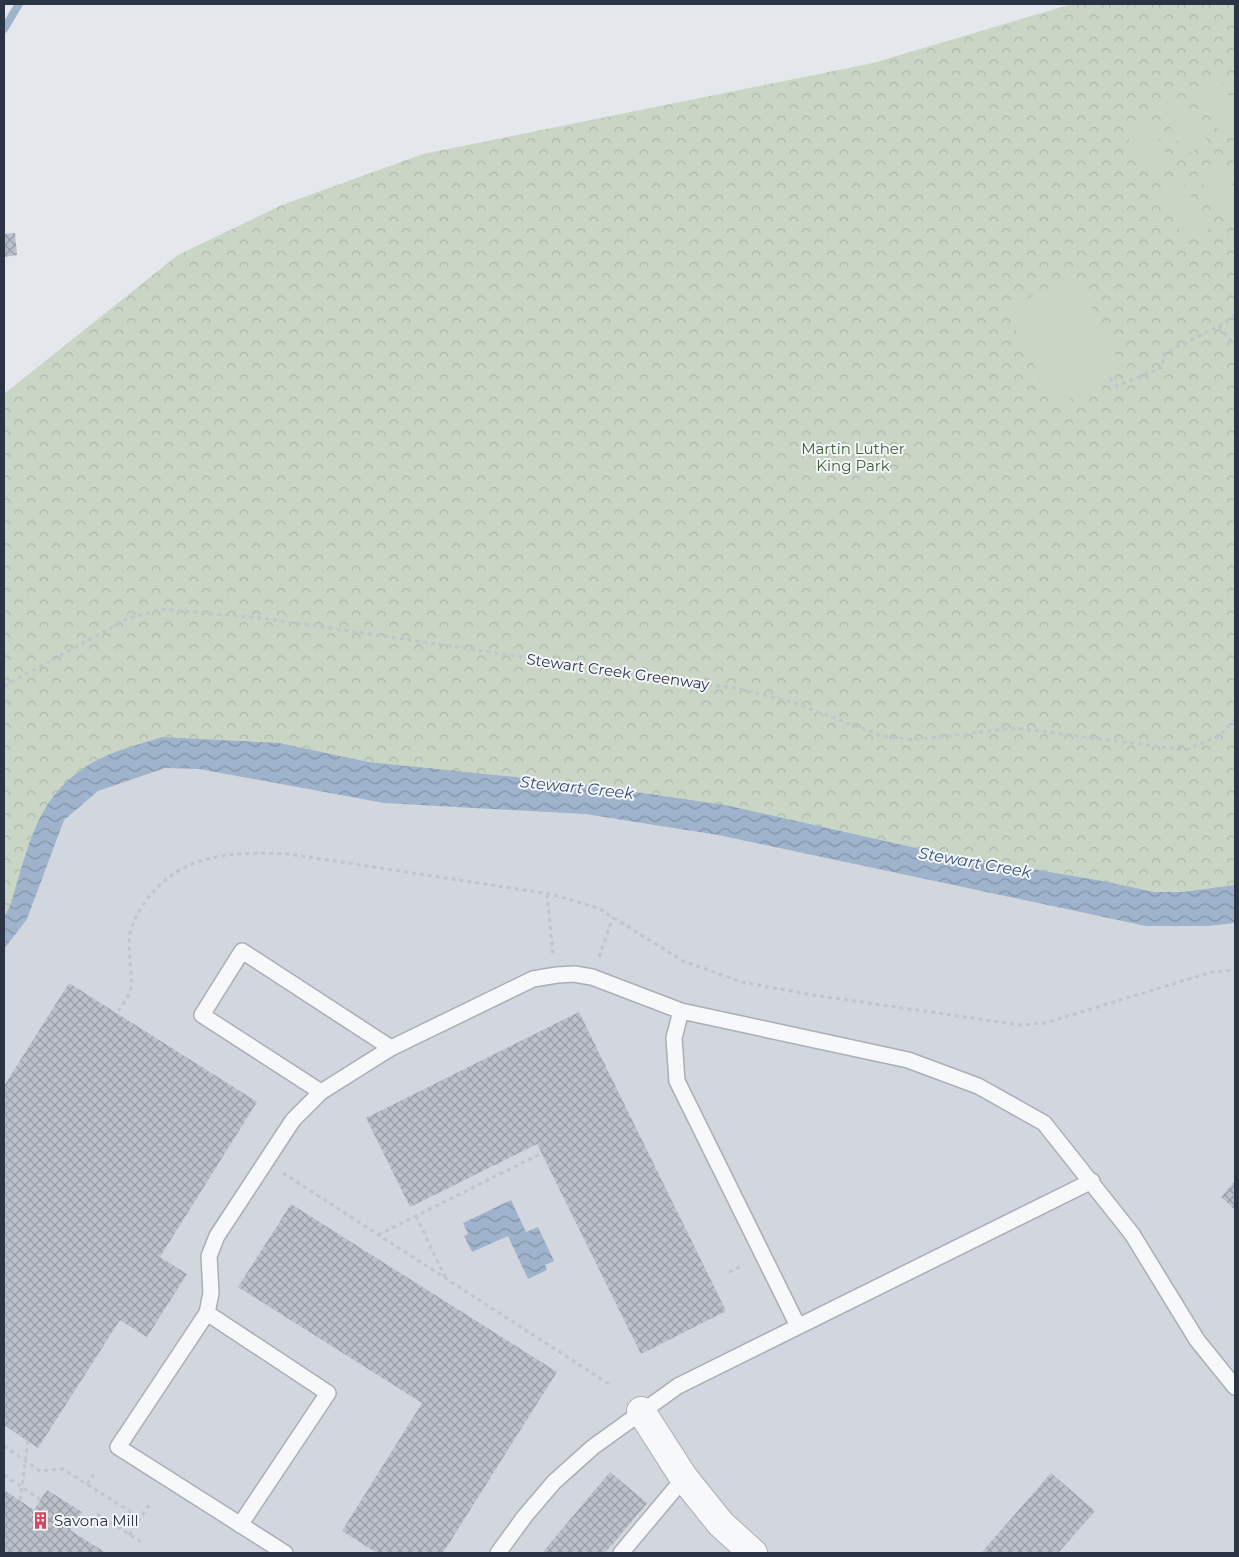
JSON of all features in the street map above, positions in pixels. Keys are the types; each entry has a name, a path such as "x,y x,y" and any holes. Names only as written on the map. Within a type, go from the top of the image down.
{"street":[{"path":"641,1411 684,1478 721,1524 753,1553"}],"lane":[{"path":"321,1092 202,1015 242,951 391,1048"},
{"path":"285,1553 118,1447 207,1313 211,1293 209,1256 217,1236 292,1120 321,1092 391,1048 534,979 574,974 592,977 681,1011 908,1060 978,1086 1044,1123 1132,1234 1196,1340 1235,1387"},
{"path":"681,1011 674,1038 677,1081 798,1326"},
{"path":"498,1553 524,1516 554,1482 593,1447 641,1411 695,1376 1092,1182"},
{"path":"207,1313 328,1392 240,1525"},
{"path":"621,1553 684,1478"}],"path":[{"path":"1110,378 1117,386 1163,367 1163,354 1219,326 1235,315"},
{"path":"1219,326 1235,345"},
{"name":"Stewart Creek Greenway","path":"4,686 127,619 161,609 269,619 739,689 795,703 882,736 913,740 1016,728 1186,750 1219,736 1235,719"},
{"path":"118,1011 131,990 128,956 130,934 136,916 146,900 165,878 181,867 208,858 246,852 289,854 547,894 598,908 683,961 742,982 813,995 1020,1025 1046,1023 1212,972 1235,970"},
{"path":"547,894 553,956"},
{"path":"598,960 612,917"},
{"path":"378,1235 542,1153"},
{"path":"296,1182 612,1386"},
{"path":"416,1216 446,1280"},
{"path":"20,1500 28,1441"},
{"path":"4,1446 40,1471 63,1469 140,1518"},
{"path":"87,1484 95,1472"},
{"path":"4,1475 41,1500"},
{"path":"129,1535 149,1505"},
{"path":"96,1514 142,1543"}],"shaded area":[{"path":"174,758 1235,900 1235,1553 4,1553 4,935 67,803"}],"green space":[{"name":"Martin Luther King Park","path":"1072,4 1235,4 1235,900 1160,907 693,813 174,758 67,803 4,935 4,394 178,255 282,205 423,154 873,63"},
{"path":"1217,75 1235,107 1235,127 1221,135 1195,88"},
{"path":"1182,96 1208,142 1186,155 1160,108"},
{"path":"1145,116 1172,163 1149,175 1123,129"},
{"path":"1219,161 1235,190 1235,214 1223,220 1197,174"},
{"path":"1182,181 1209,229 1186,241 1160,194"},
{"path":"1075,274 1124,371 1055,407 1006,310"}],"water":[{"name":"Stewart Creek","path":"162,737 279,743 368,762 574,783 725,805 938,853 1102,881 1154,892 1183,892 1235,885 1235,923 1208,926 1146,926 718,835 585,814 384,803 199,769 165,768 98,791 64,820 27,919 4,949 4,917 10,906 35,830 43,812 54,796 67,781 93,762"},
{"path":"511,1200 526,1232 538,1227 554,1261 545,1265 547,1270 528,1279 508,1236 472,1252 464,1236 468,1234 463,1223"}],"building":[{"path":"15,233 17,255 4,257 4,234"},
{"path":"69,983 257,1102 160,1257 187,1274 147,1337 120,1320 38,1448 4,1425 4,1086"},
{"path":"579,1012 726,1311 641,1354 537,1144 410,1207 366,1118"},
{"path":"1235,1181 1235,1210 1221,1197"},
{"path":"291,1204 557,1372 443,1553 377,1553 342,1531 422,1403 238,1287"},
{"path":"610,1472 647,1503 618,1538 605,1553 542,1553"},
{"path":"1051,1473 1095,1511 1058,1553 981,1553"},
{"name":"Savona Mill","path":"4,1490 34,1510 47,1490 82,1512 70,1530 106,1553 4,1553"}],"waterway":[{"path":"4,29 19,4"}],"place":[{"name":"Savona Mill","path":"40,1521"}]}
